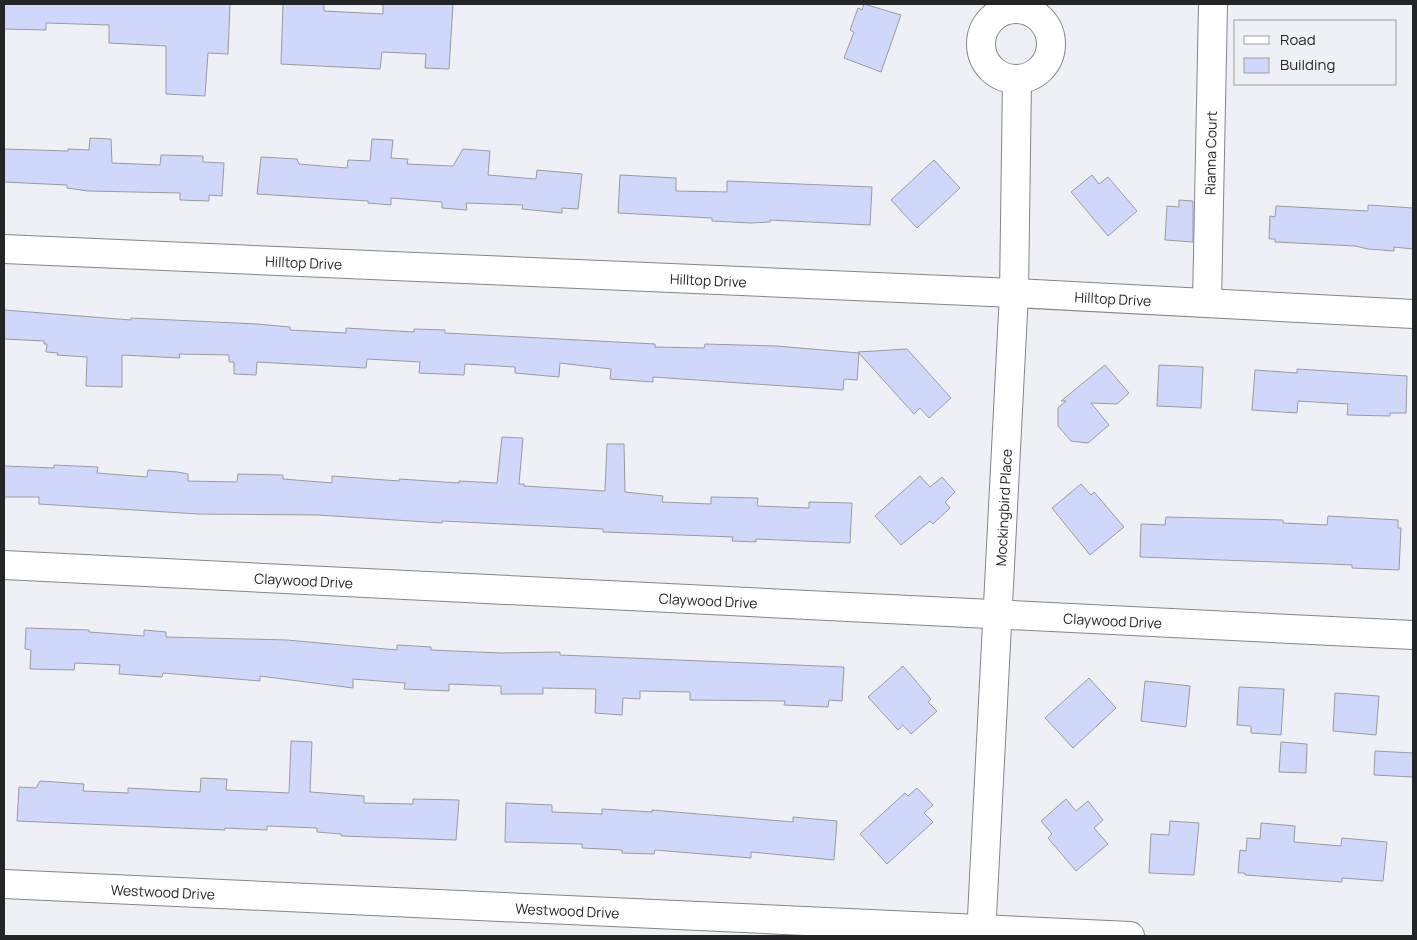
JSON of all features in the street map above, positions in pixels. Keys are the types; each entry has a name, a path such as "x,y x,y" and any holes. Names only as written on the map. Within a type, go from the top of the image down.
{"street":[{"name":"Rianna Court","path":"1207,303 1213,4"},
{"name":"Mockingbird Place","path":"981,932 1014,293 1018,80"},
{"name":"Hilltop Drive","path":"4,249 1014,293 1413,314"},
{"name":"Claywood Drive","path":"4,565 1413,634"},
{"name":"Westwood Drive","path":"4,884 981,932 1130,936"}],"building":[{"path":"4,4 230,4 228,54 208,53 205,96 166,94 166,46 109,43 109,25 46,23 46,30 4,29"},
{"path":"283,4 324,4 324,11 383,14 383,4 453,4 449,69 425,68 426,54 382,52 380,69 281,64"},
{"path":"864,4 901,15 881,72 844,58 854,32 850,30 858,8 862,10"},
{"path":"90,138 111,139 112,163 160,165 161,155 203,156 203,162 224,163 222,196 209,195 209,201 180,200 180,193 88,191 67,188 67,185 4,182 4,149 89,150"},
{"path":"372,139 393,140 391,158 408,159 407,164 453,166 463,149 490,151 488,175 536,179 537,170 582,174 578,209 562,208 562,213 522,209 523,205 466,203 467,210 442,208 442,202 391,198 391,205 368,203 368,201 257,194 261,157 297,159 299,164 347,168 348,160 370,161"},
{"path":"934,160 960,188 917,228 891,200"},
{"path":"620,175 676,178 676,191 727,192 727,181 872,187 870,225 770,220 770,222 751,223 712,221 712,218 618,213"},
{"path":"1092,175 1099,184 1108,177 1137,211 1108,236 1071,192"},
{"path":"1179,200 1193,201 1193,242 1165,240 1167,206 1179,207"},
{"path":"1368,205 1413,208 1413,249 1394,247 1394,251 1355,246 1275,242 1275,239 1269,239 1270,216 1275,217 1276,206 1368,211"},
{"path":"4,310 131,320 131,318 257,324 290,327 290,330 346,333 346,328 414,332 414,329 445,330 445,333 655,344 655,347 704,348 705,344 776,346 859,353 857,380 844,379 843,390 653,377 653,382 610,379 611,369 560,363 559,377 515,373 515,367 465,364 464,375 419,373 420,362 367,359 366,368 257,362 256,375 234,374 234,362 229,362 229,355 179,354 180,358 122,355 122,387 86,386 87,357 57,355 58,353 46,352 47,344 44,344 44,341 4,339"},
{"path":"907,349 951,398 929,418 920,408 914,414 858,352"},
{"path":"1105,365 1129,393 1117,404 1091,403 1109,425 1088,443 1071,441 1058,426 1058,408 1066,401 1061,401"},
{"path":"1159,365 1203,367 1201,408 1157,406"},
{"path":"1297,369 1407,376 1406,413 1390,413 1390,416 1347,415 1348,404 1298,401 1297,413 1252,410 1255,370 1297,373"},
{"path":"502,437 523,438 519,484 524,484 524,486 605,491 607,444 624,444 625,492 663,496 662,502 711,504 711,497 758,498 757,506 809,508 809,502 852,503 850,543 756,539 756,542 732,541 733,537 603,532 603,529 442,521 442,523 318,515 198,514 39,504 39,497 4,497 4,466 54,468 54,465 98,467 97,473 147,477 148,470 178,472 188,474 188,481 237,482 238,474 283,475 283,479 332,483 332,476 399,481 399,479 459,483 459,481 497,483"},
{"path":"920,476 930,487 942,477 955,492 945,502 950,508 933,524 930,521 901,545 875,516"},
{"path":"1081,484 1091,495 1094,492 1124,527 1090,555 1052,508"},
{"path":"1328,516 1398,520 1398,528 1401,528 1399,570 1352,568 1352,565 1140,557 1141,524 1165,525 1166,517 1283,520 1283,523 1327,525"},
{"path":"26,628 89,630 89,632 144,636 144,630 166,632 166,637 287,640 397,650 397,645 431,647 431,650 501,653 560,652 560,655 844,667 842,701 829,700 828,707 784,705 785,701 690,700 690,692 640,691 640,699 623,698 622,715 595,713 596,689 543,688 543,694 501,694 501,686 449,684 449,691 404,689 405,683 353,679 353,688 260,676 260,681 163,673 162,677 119,674 120,665 75,663 74,670 30,669 31,650 25,649"},
{"path":"903,666 931,699 928,702 937,711 911,734 903,725 898,730 868,697"},
{"path":"1089,678 1116,708 1073,748 1045,718"},
{"path":"1145,681 1190,686 1186,727 1141,721"},
{"path":"1239,687 1284,689 1281,735 1251,733 1251,726 1237,725"},
{"path":"1335,693 1379,696 1376,735 1333,731"},
{"path":"291,741 312,742 310,792 364,796 364,803 413,804 413,799 459,800 456,840 341,836 341,834 317,832 317,828 267,826 267,830 225,828 225,830 17,821 19,787 36,788 40,781 84,784 83,791 128,793 128,788 200,792 201,778 227,779 226,790 289,793"},
{"path":"1281,742 1307,744 1306,773 1279,772"},
{"path":"1375,751 1413,753 1413,777 1374,775"},
{"path":"917,788 933,805 924,813 933,822 887,864 860,834 905,793 908,796"},
{"path":"1066,799 1076,811 1088,801 1103,820 1094,828 1108,844 1076,871 1048,838 1052,834 1041,821"},
{"path":"506,803 552,805 552,812 602,814 602,809 652,812 652,810 793,822 793,817 837,821 834,860 751,852 751,858 655,850 654,854 622,853 622,850 582,848 582,844 505,842"},
{"path":"1170,821 1199,823 1194,875 1149,873 1151,834 1169,835"},
{"path":"1261,823 1295,826 1294,842 1341,846 1342,838 1387,842 1383,881 1342,878 1342,882 1238,873 1240,850 1246,851 1247,838 1260,839"}]}
